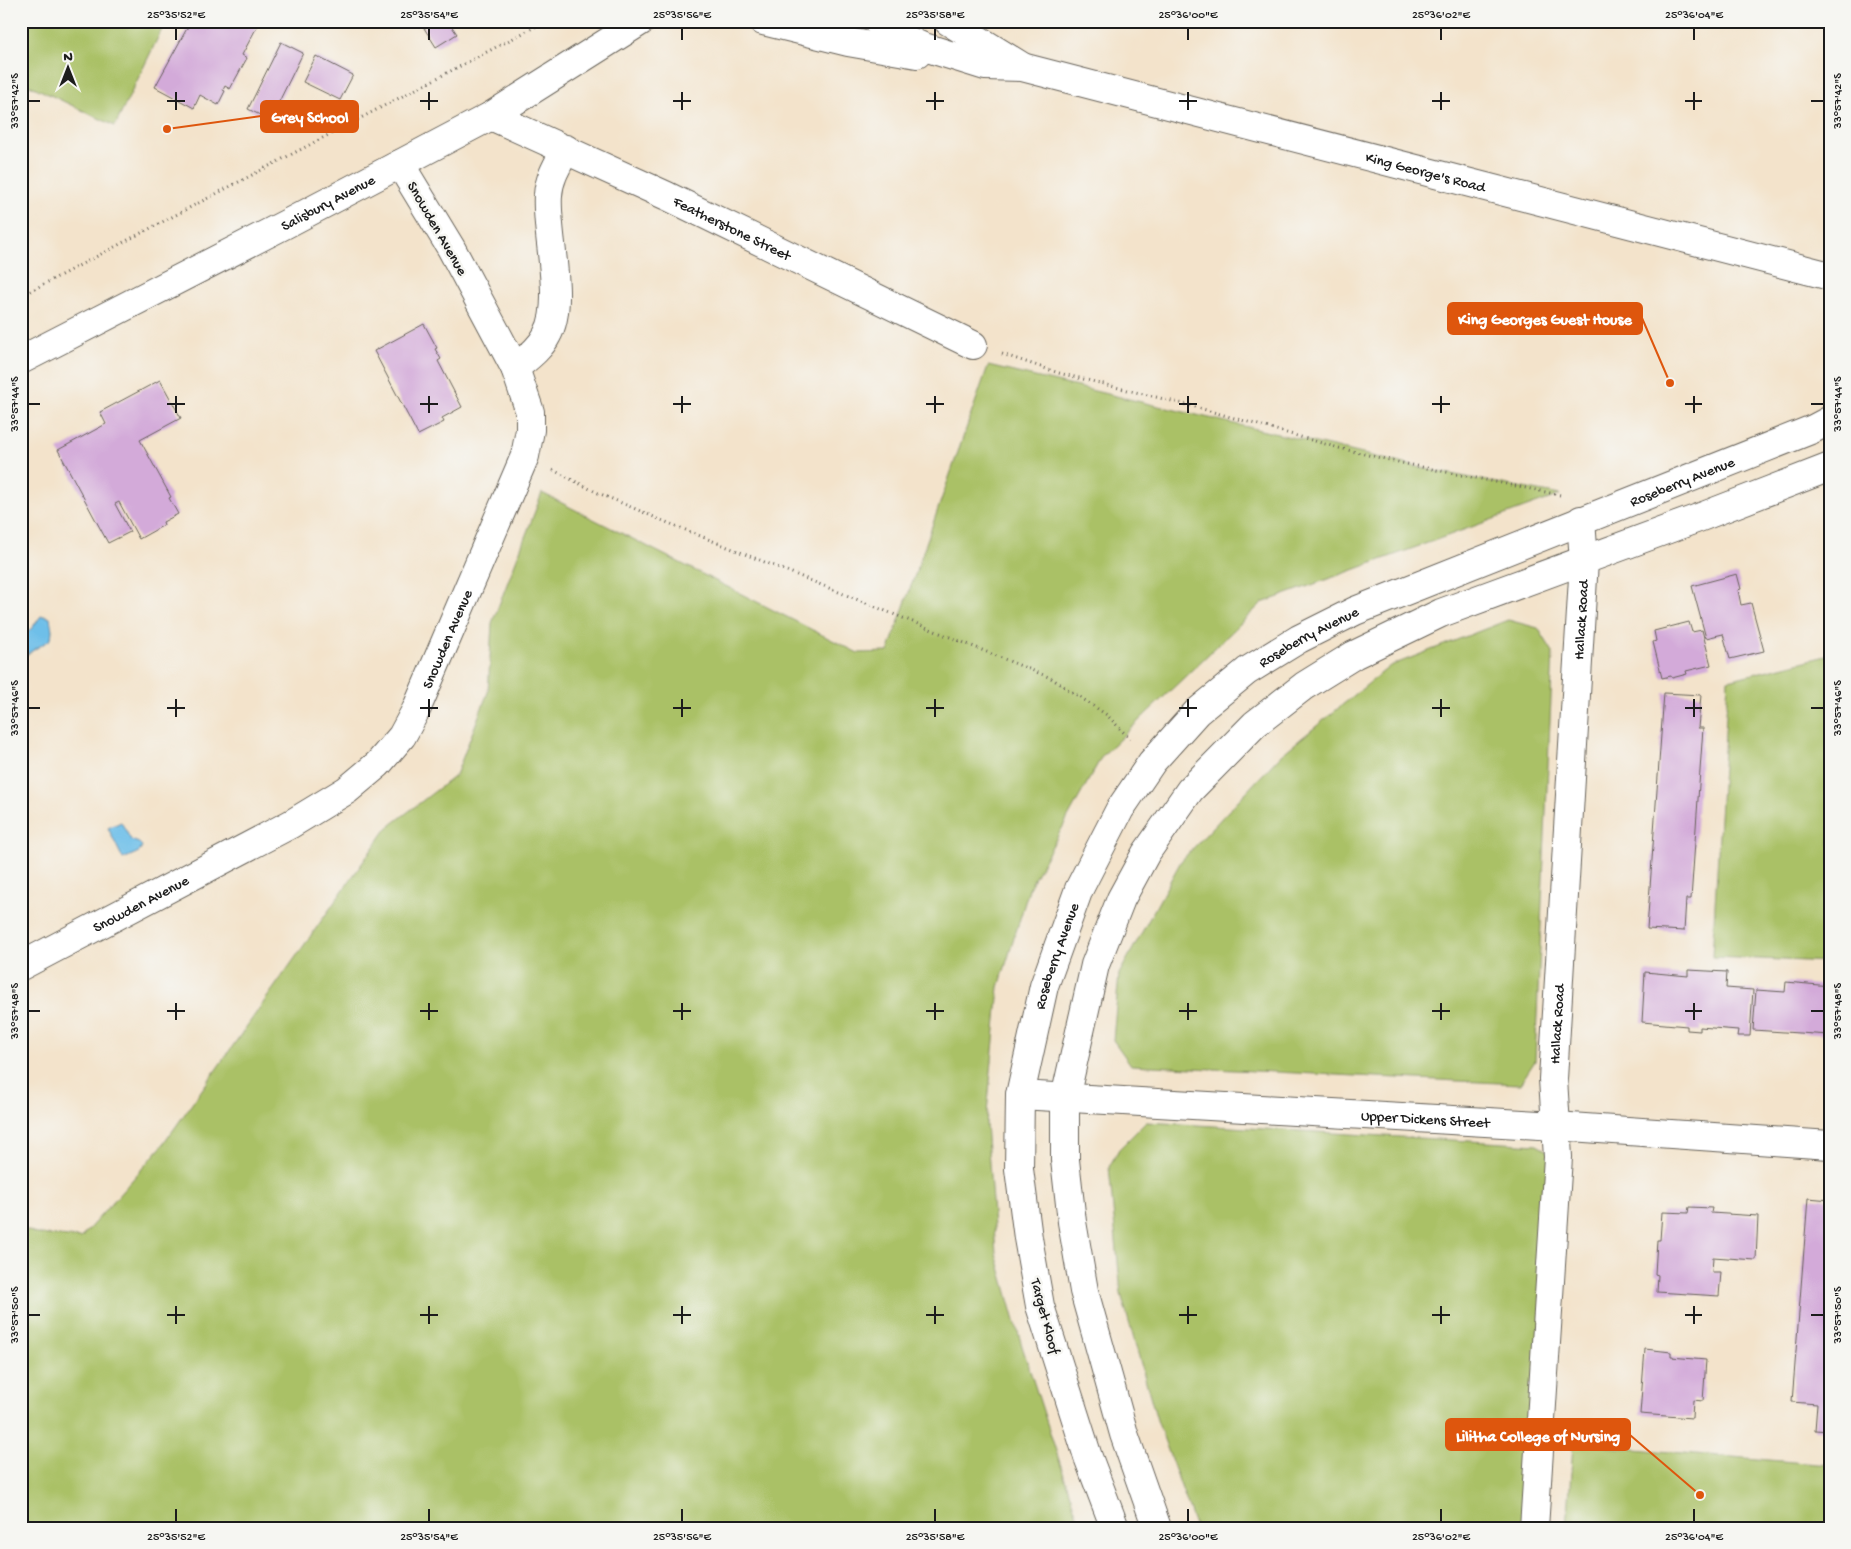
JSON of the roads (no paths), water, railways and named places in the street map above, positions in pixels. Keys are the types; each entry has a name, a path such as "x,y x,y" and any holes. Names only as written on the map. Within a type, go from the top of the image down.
{"street":[{"name":"Salisbury Avenue","path":"21,360 491,116 633,26 656,21"},
{"name":"King George's Road","path":"763,21 848,42 985,66 1022,66 1830,276"},
{"name":"King George's Road","path":"876,21 894,34 921,46 985,66"},
{"name":"King George's Road","path":"948,21 1022,66"},
{"name":"Featherstone Street","path":"491,116 667,196 972,345"},
{"path":"516,368 540,347 549,333 553,316 555,296 548,195 552,175 566,149"},
{"name":"Snowden Avenue","path":"21,966 291,824 347,790 378,764 402,736 416,710 526,456 530,430 530,412 516,368 451,248 400,164"},
{"name":"Roseberry Avenue","path":"1020,1095 1044,986 1079,889 1120,809 1152,762 1198,712 1247,671 1298,639 1575,508 1759,450 1813,429 1830,420"},
{"path":"1157,1528 1124,1434 1084,1291 1072,1222 1065,1160 1064,1098 1096,965 1121,899 1146,853 1190,790 1255,724 1304,686 1354,655 1442,614 1830,467"},
{"name":"Hallack Road","path":"1534,1528 1558,1156 1554,1079 1584,561 1575,508"},
{"name":"Upper Dickens Street","path":"1020,1095 1556,1126 1830,1145"},
{"name":"Target Kloof","path":"1020,1095 1019,1169 1028,1238 1040,1306 1088,1456 1115,1528"}],"water":[{"path":"41,616 50,618 51,639 21,658 21,635 31,629"},
{"path":"121,822 131,840 142,846 139,852 123,859 108,828"}],"place":[{"name":"Grey School","path":"167,129"},
{"name":"King Georges Guest House","path":"1670,383"},
{"name":"Lilitha College of Nursing","path":"1700,1495"}]}
